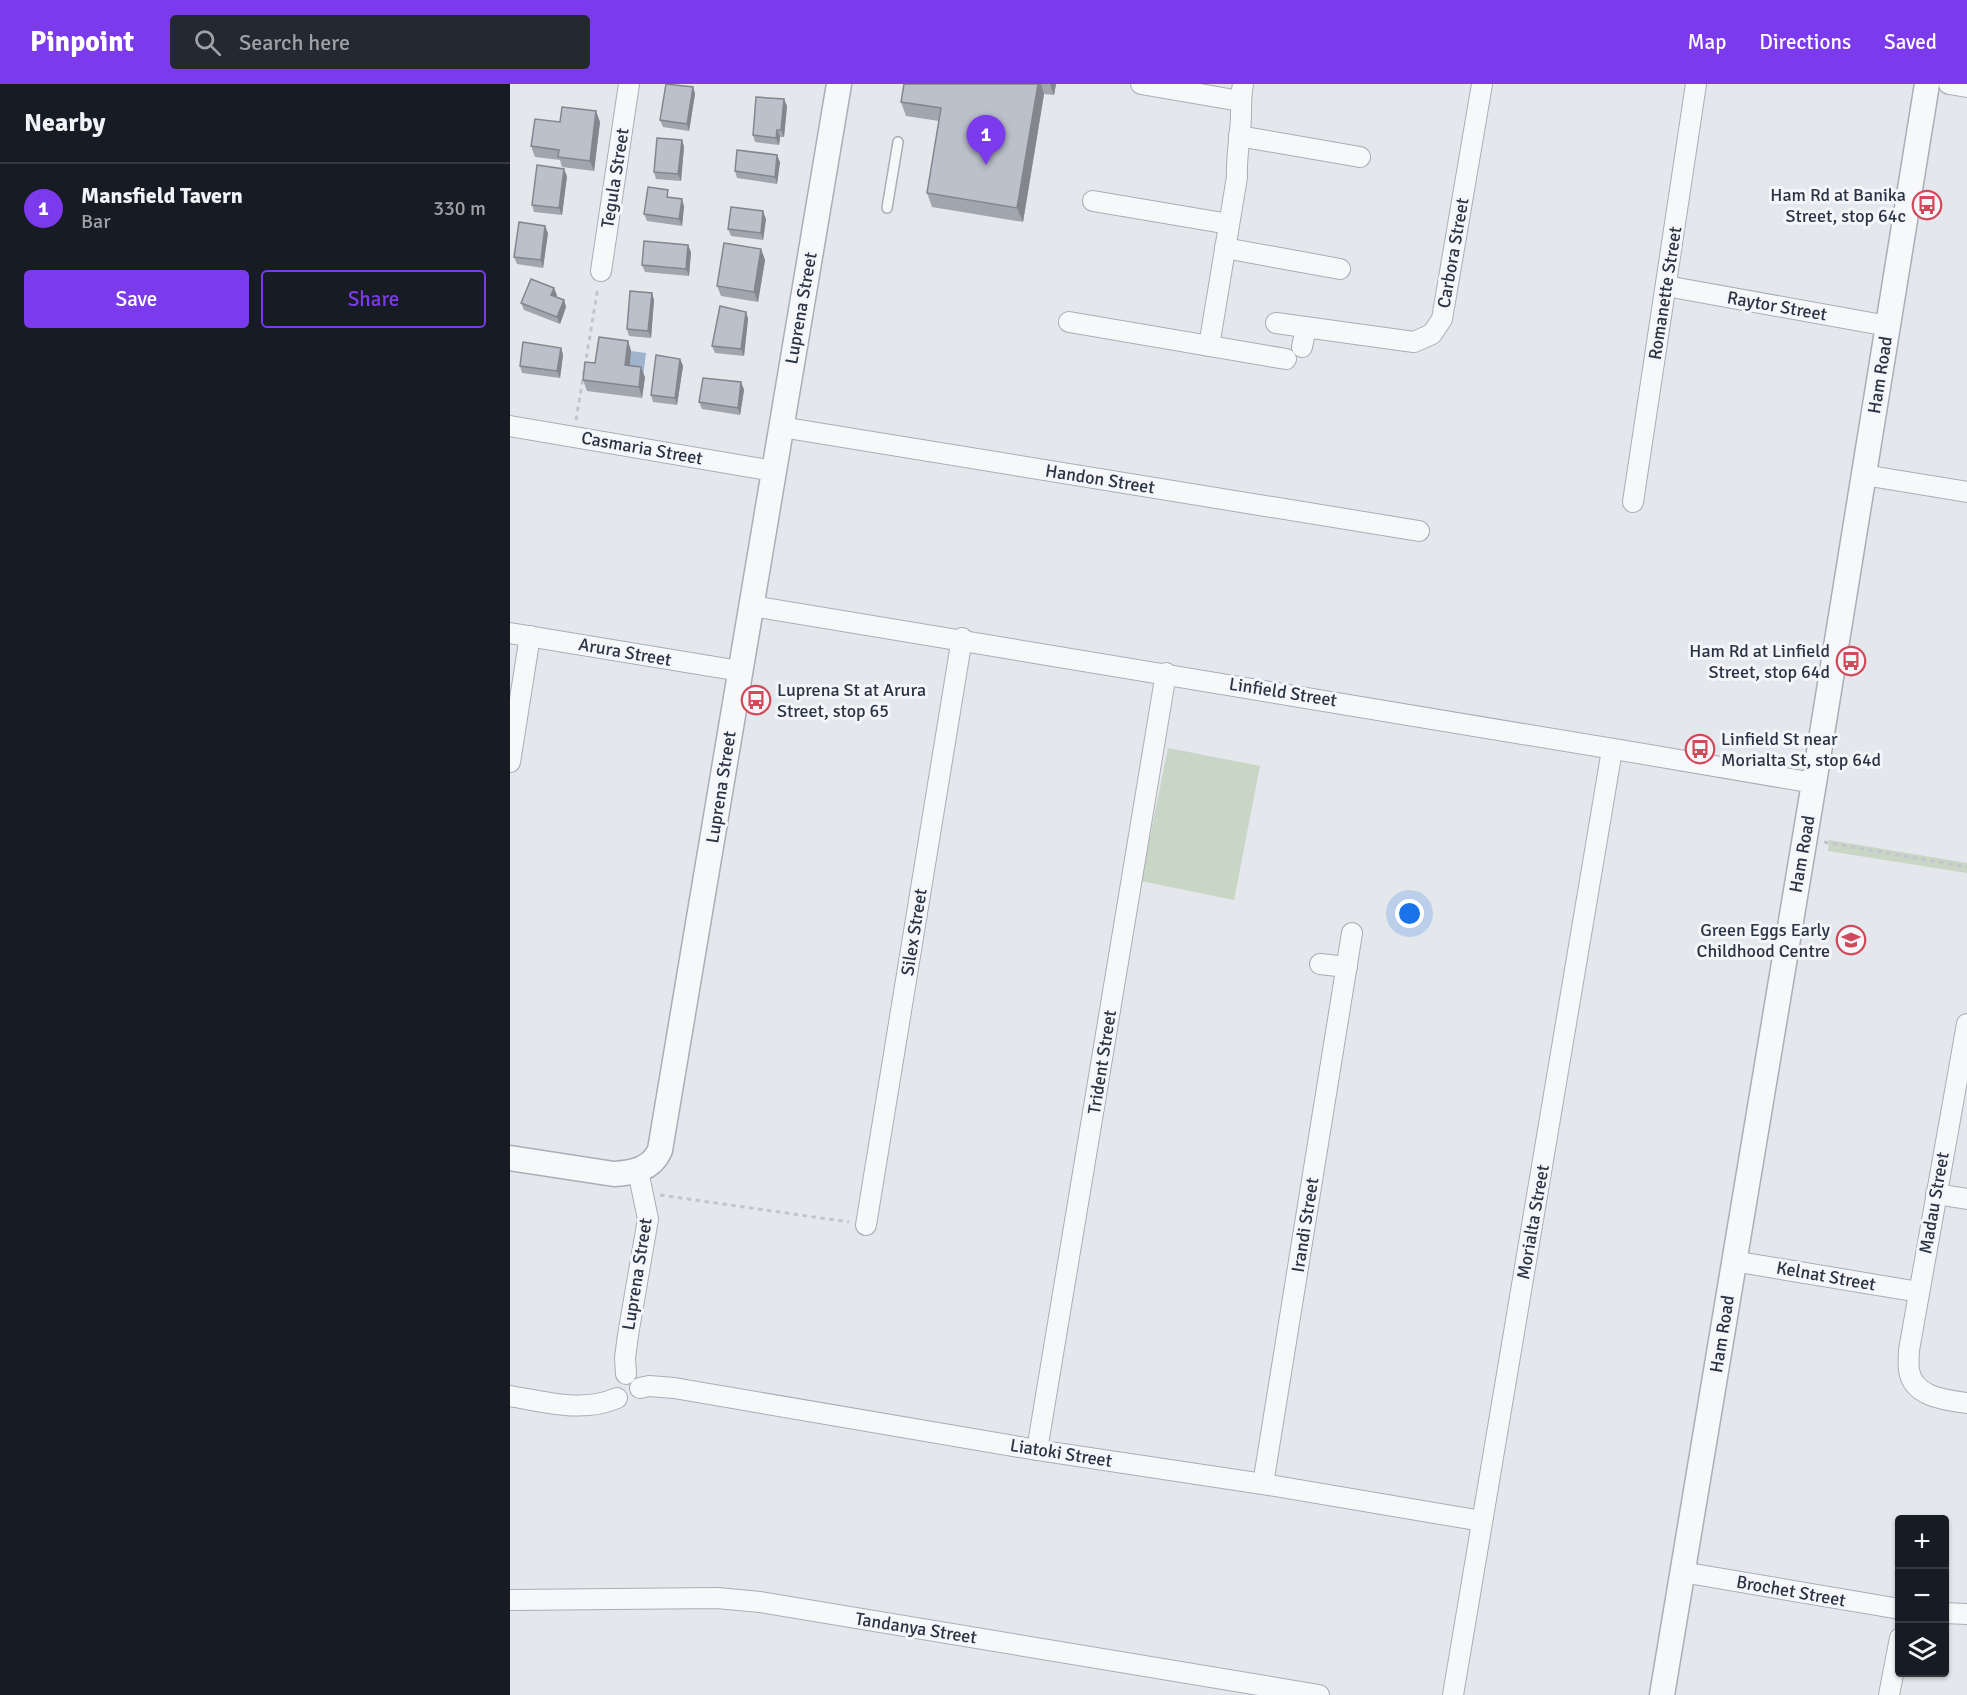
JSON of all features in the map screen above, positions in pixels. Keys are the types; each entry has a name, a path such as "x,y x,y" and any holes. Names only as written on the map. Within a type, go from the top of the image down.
{"street":[{"name":"Tegula Street","path":"601,271 629,84"},
{"name":"Luprena Street","path":"633,1381 625,1358 648,1219 638,1171 649,1165 657,1156 662,1142 839,84"},
{"path":"1141,84 1241,92 1236,159 1237,177 1209,346"},
{"name":"Carbora Street","path":"1276,323 1304,337 1414,342 1432,334 1442,320 1482,84"},
{"name":"Romanette Street","path":"1633,502 1696,84"},
{"name":"Ham Road","path":"1662,1695 1814,783 1927,84"},
{"path":"1949,84 1967,87"},
{"path":"1239,136 1360,157"},
{"path":"1093,201 1229,224"},
{"path":"1225,248 1340,269"},
{"name":"Raytor Street","path":"1666,286 1888,326"},
{"path":"1069,322 1286,359"},
{"name":"Casmaria Street","path":"510,426 774,471"},
{"name":"Handon Street","path":"781,427 1419,531"},
{"path":"1864,475 1967,492"},
{"name":"Linfield Street","path":"752,606 1419,715 1814,783"},
{"name":"Arura Street","path":"510,633 740,671"},
{"path":"510,762 530,636"},
{"name":"Silex Street","path":"866,1225 962,639"},
{"name":"Trident Street","path":"1037,1450 1166,673"},
{"name":"Morialta Street","path":"1453,1695 1612,750"},
{"name":"Irandi Street","path":"1263,1484 1352,933"},
{"path":"1320,964 1347,967"},
{"name":"Madau Street","path":"1967,1024 1909,1350 1909,1370 1913,1382 1927,1395 1967,1404"},
{"path":"510,1158 614,1174 638,1171"},
{"path":"1936,1194 1967,1199"},
{"name":"Kelnat Street","path":"1734,1261 1919,1292"},
{"path":"510,1396 585,1406 603,1404 617,1398 629,1401 637,1396 633,1381"},
{"name":"Liatoki Street","path":"633,1381 649,1386 674,1388 1037,1450 1263,1484 1482,1521"},
{"name":"Brochet Street","path":"1682,1572 1895,1608"},
{"name":"Tandanya Street","path":"510,1600 717,1598 760,1602 1319,1695"},
{"path":"1949,1612 1967,1614"},
{"path":"1889,1695 1895,1661"}],"lane":[{"path":"887,208 898,142"}],"path":[{"path":"574,436 601,271"},
{"path":"1824,842 1967,867"},
{"path":"658,1195 866,1225"}],"green space":[{"path":"1168,748 1260,766 1234,900 1141,881"},
{"path":"1829,840 1967,863 1967,873 1828,851"}],"water":[{"path":"631,351 646,353 643,377 629,375"}],"building":[{"path":"666,84 693,87 687,124 660,120"},
{"path":"904,84 1038,84 1017,208 927,193 941,108 901,102"},
{"path":"756,97 784,99 781,130 777,130 776,138 753,135"},
{"path":"562,107 596,111 590,161 558,157 559,150 531,146 535,119 560,122"},
{"path":"657,138 682,140 678,174 654,172"},
{"path":"737,150 777,155 775,177 735,171"},
{"path":"537,165 564,169 559,208 532,205"},
{"path":"648,187 668,190 667,197 682,199 679,219 644,214"},
{"path":"731,207 763,211 761,233 728,229"},
{"path":"519,222 545,226 541,260 514,257"},
{"path":"644,241 688,245 686,269 642,265"},
{"path":"724,243 761,249 754,292 717,286"},
{"path":"531,279 554,288 551,295 564,300 557,317 521,303"},
{"path":"630,291 652,293 648,331 627,329"},
{"path":"720,306 746,312 741,349 712,346"},
{"path":"599,337 628,341 625,365 641,367 639,387 583,380 585,362 595,363"},
{"path":"523,342 561,348 557,371 520,366"},
{"path":"656,355 680,359 675,398 651,395"},
{"path":"703,378 741,382 738,408 699,402"}],"place":[{"name":"Mansfield Tavern","path":"986,165"},
{"name":"Ham Rd at Banika Street, stop 64c","path":"1927,205"},
{"name":"Ham Rd at Linfield Street, stop 64d","path":"1851,661"},
{"name":"Luprena St at Arura Street, stop 65","path":"756,700"},
{"name":"Linfield St near Morialta St, stop 64d","path":"1700,749"},
{"name":"Green Eggs Early Childhood Centre","path":"1851,940"}]}
